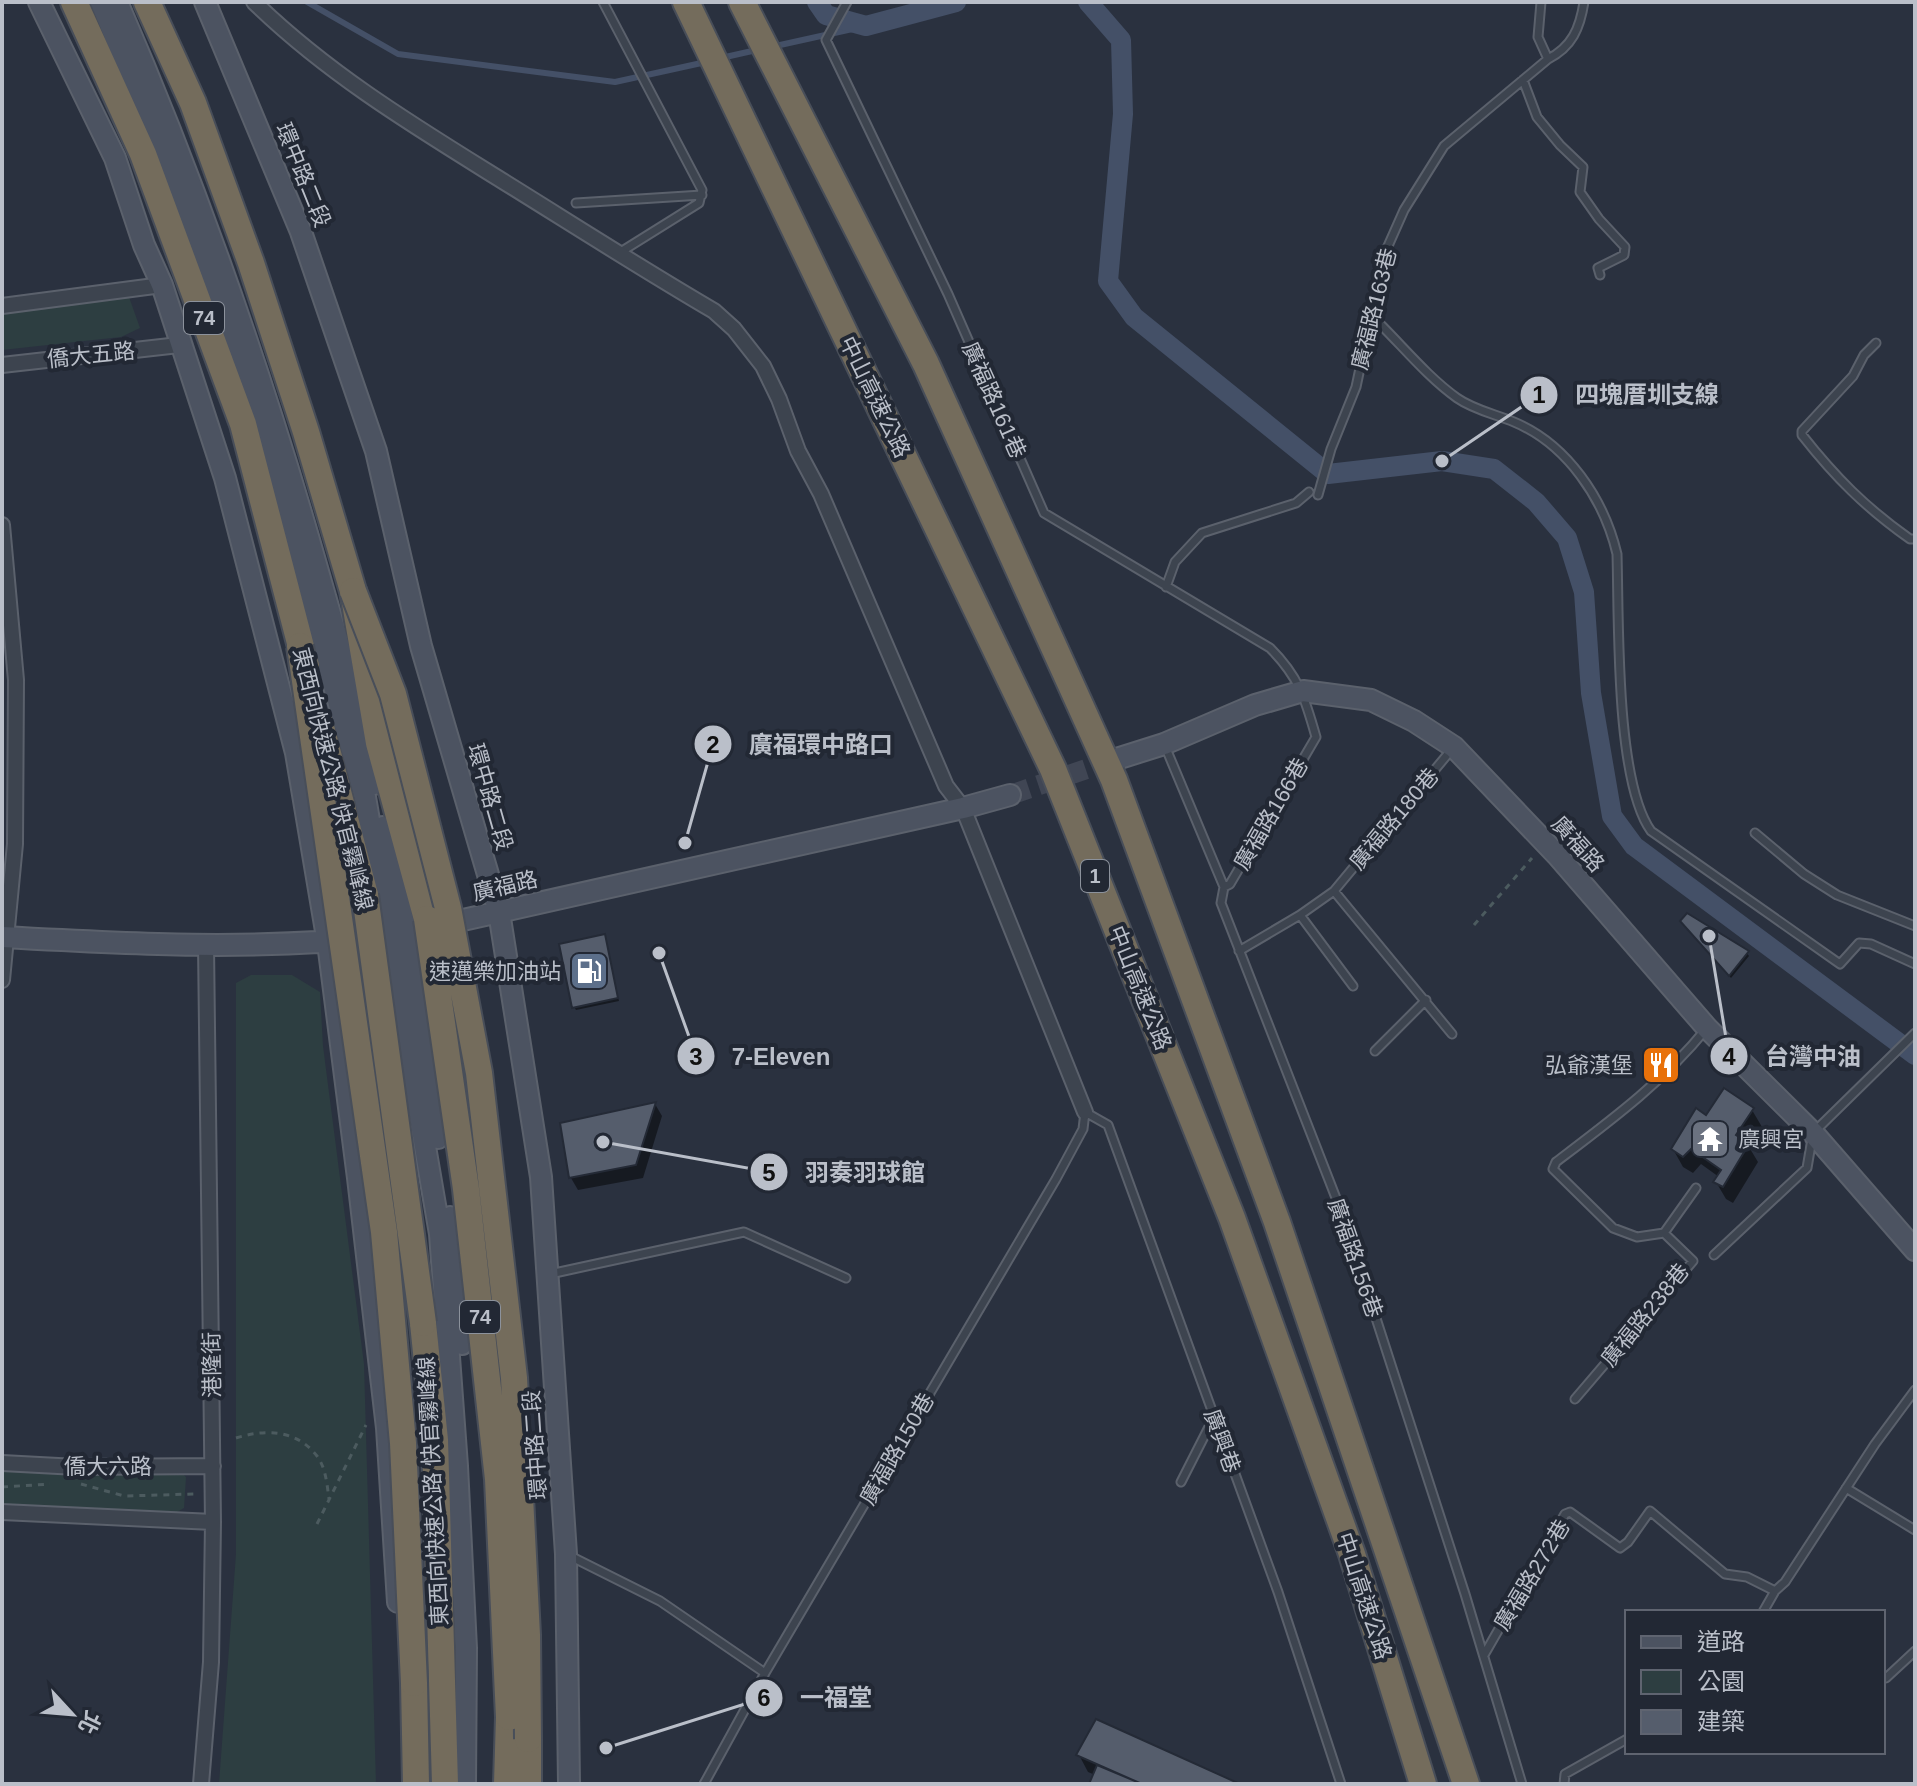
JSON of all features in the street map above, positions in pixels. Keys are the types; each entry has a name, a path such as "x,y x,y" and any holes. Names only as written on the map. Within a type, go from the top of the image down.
{"highway":[{"name":"東西向快速公路 快官霧峰線","path":"74,2 143,154 243,424 365,895 423,1323 435,1440 445,1784"},
{"name":"74","path":"147,2 193,103 251,263 306,432 353,591 379,743 427,919 466,1189 498,1479 509,1717 507,1784"},
{"name":"中山高速公路","path":"686,2 1053,769 1232,1218 1352,1554 1423,1784"},
{"name":"中山高速公路","path":"742,2 926,364 1114,780 1277,1222 1466,1784"},
{"path":"353,591 397,709 448,908 479,1073 514,1378 527,1635 528,1784"},
{"path":"300,646 384,1232 403,1443 416,1784"}],"street":[{"path":"39,2 115,158 144,245 162,285 179,345 225,478 296,753 328,943 387,1428 404,1784"},
{"path":"101,2 205,262 272,464 365,797 398,934 440,1234 457,1466 466,1648 465,1784"},
{"path":"117,2 165,113 249,344 363,734 456,1251 471,1490 476,1653 474,1784"},
{"name":"環中路二段","path":"205,2 301,232 376,451 421,646 499,912 541,1177 566,1554 569,1784"},
{"path":"254,2 284,31 345,80 617,254 714,311 734,329 763,366 798,451 862,586 946,786 963,808 1085,1112"},
{"path":"2,306 162,285"},
{"name":"僑大五路","path":"2,365 179,345"},
{"path":"2,525 16,680 15,844 2,980"},
{"name":"廣福路","path":"1107,762 1164,744 1255,705 1303,691 1371,700 1414,721 1454,747 1546,843 1707,1028 1813,1133 1915,1250"},
{"name":"廣福路","path":"4,937 153,946 328,943 398,934 1010,795"},
{"name":"港隆街","path":"201,1784 211,1662 213,1522 206,945"},
{"name":"僑大六路","path":"2,1463 77,1467 213,1466"},
{"path":"2,1512 213,1522"}],"lane":[{"path":"603,2 702,190 699,203 617,254"},
{"name":"廣福路161巷","path":"847,2 826,40 948,294 1044,513 1270,648 1288,666 1303,691"},
{"path":"1541,2 1538,37 1548,59"},
{"name":"廣福路163巷","path":"1166,587 1175,562 1202,533 1296,503 1313,494 1356,387 1384,255 1404,210 1444,146 1548,59 1562,52 1581,22 1584,2"},
{"path":"1523,80 1537,117 1583,167 1580,192 1625,247 1624,255 1598,268 1600,275"},
{"path":"576,203 702,195"},
{"path":"1371,319 1457,398 1543,438 1573,463 1611,527 1617,554 1624,733 1632,782 1644,821 1651,831 1840,964 1859,943 1871,944 1915,964"},
{"path":"1876,343 1864,355 1853,376 1802,431 1802,435 1833,475 1857,495 1870,511 1910,539 1915,539"},
{"name":"廣福路166巷","path":"1224,887 1230,884 1316,737 1303,691"},
{"name":"廣福路156巷","path":"1164,744 1224,887 1221,903 1343,1216 1484,1655 1522,1784"},
{"name":"廣福路180巷","path":"1239,951 1334,891 1454,747"},
{"path":"1755,833 1804,874 1837,895 1915,926"},
{"name":"廣福路180巷","path":"1334,891 1452,1034"},
{"path":"1300,915 1353,986"},
{"path":"1375,1051 1426,1000"},
{"path":"1696,1188 1664,1233 1637,1237 1613,1228 1553,1169 1556,1162 1646,1093 1687,1053 1707,1028"},
{"path":"1813,1133 1914,1033"},
{"name":"廣興巷","path":"1085,1112 1108,1125 1278,1592 1341,1784"},
{"name":"廣福路150巷","path":"704,1784 765,1673 1056,1179 1083,1129 1085,1112"},
{"name":"廣福路238巷","path":"1714,1255 1807,1168 1813,1133"},
{"path":"548,1274 744,1232 846,1278"},
{"name":"廣福路238巷","path":"1575,1399 1693,1261 1664,1233"},
{"path":"1764,1610 1915,1390"},
{"path":"1181,1482 1213,1419"},
{"path":"1846,1488 1915,1530"},
{"name":"廣福路272巷","path":"1484,1655 1565,1514 1570,1512 1620,1548 1628,1542 1650,1511 1725,1574 1747,1577 1775,1591"},
{"path":"566,1554 660,1601 765,1673"},
{"path":"1886,1678 1915,1651"},
{"path":"1564,1784 1565,1774 1625,1740"}],"path":[{"path":"1474,925 1546,843"},
{"path":"317,1524 368,1421"},
{"path":"236,1438 258,1431 278,1433 302,1443 317,1457 324,1472 329,1499"},
{"path":"72,1481 124,1496 194,1494"},
{"path":"2,1487 57,1483"}],"green space":[{"path":"129,297 140,328 121,337 2,350 2,313"},
{"path":"251,975 292,975 320,992 323,1046 364,1364 376,1784 219,1784 236,1554 236,983"},
{"path":"2,1468 181,1472 186,1477 184,1508 177,1512 2,1504"}],"building":[{"path":"1687,913 1749,951 1729,976 1680,921"},
{"name":"速邁樂加油站","path":"605,934 618,998 572,1008 559,944"},
{"name":"廣興宮","path":"1724,1088 1754,1108 1736,1135 1749,1144 1723,1187 1713,1182 1721,1170 1691,1149 1683,1157 1671,1149 1696,1108 1706,1115"},
{"path":"656,1102 636,1165 569,1178 560,1123"},
{"path":"1096,1719 1240,1784 1142,1784 1076,1755"},
{"path":"1097,1765 1142,1784 1089,1784"}],"waterway":[{"path":"307,2 398,54 615,82 706,62"},
{"path":"817,2 826,15 866,26 956,2"},
{"path":"1088,2 1121,40 1123,114 1108,281 1134,317 1328,474 1442,461 1494,469 1536,502 1567,538 1584,592 1591,693 1612,816 1634,846 1915,1055"},
{"path":"771,47 866,26"},
{"path":"721,58 761,49"}],"tunnel":[{"path":"1010,795 1107,762"}],"place":[{"name":"四塊厝圳支線","path":"1442,461"},
{"name":"廣福環中路口","path":"685,843"},
{"name":"台灣中油","path":"1709,936"},
{"name":"7-Eleven","path":"659,953"},
{"name":"速邁樂加油站","path":"589,971"},
{"name":"弘爺漢堡","path":"1661,1065"},
{"name":"廣興宮","path":"1710,1139"},
{"name":"羽奏羽球館","path":"603,1142"},
{"name":"一福堂","path":"606,1748"}]}
